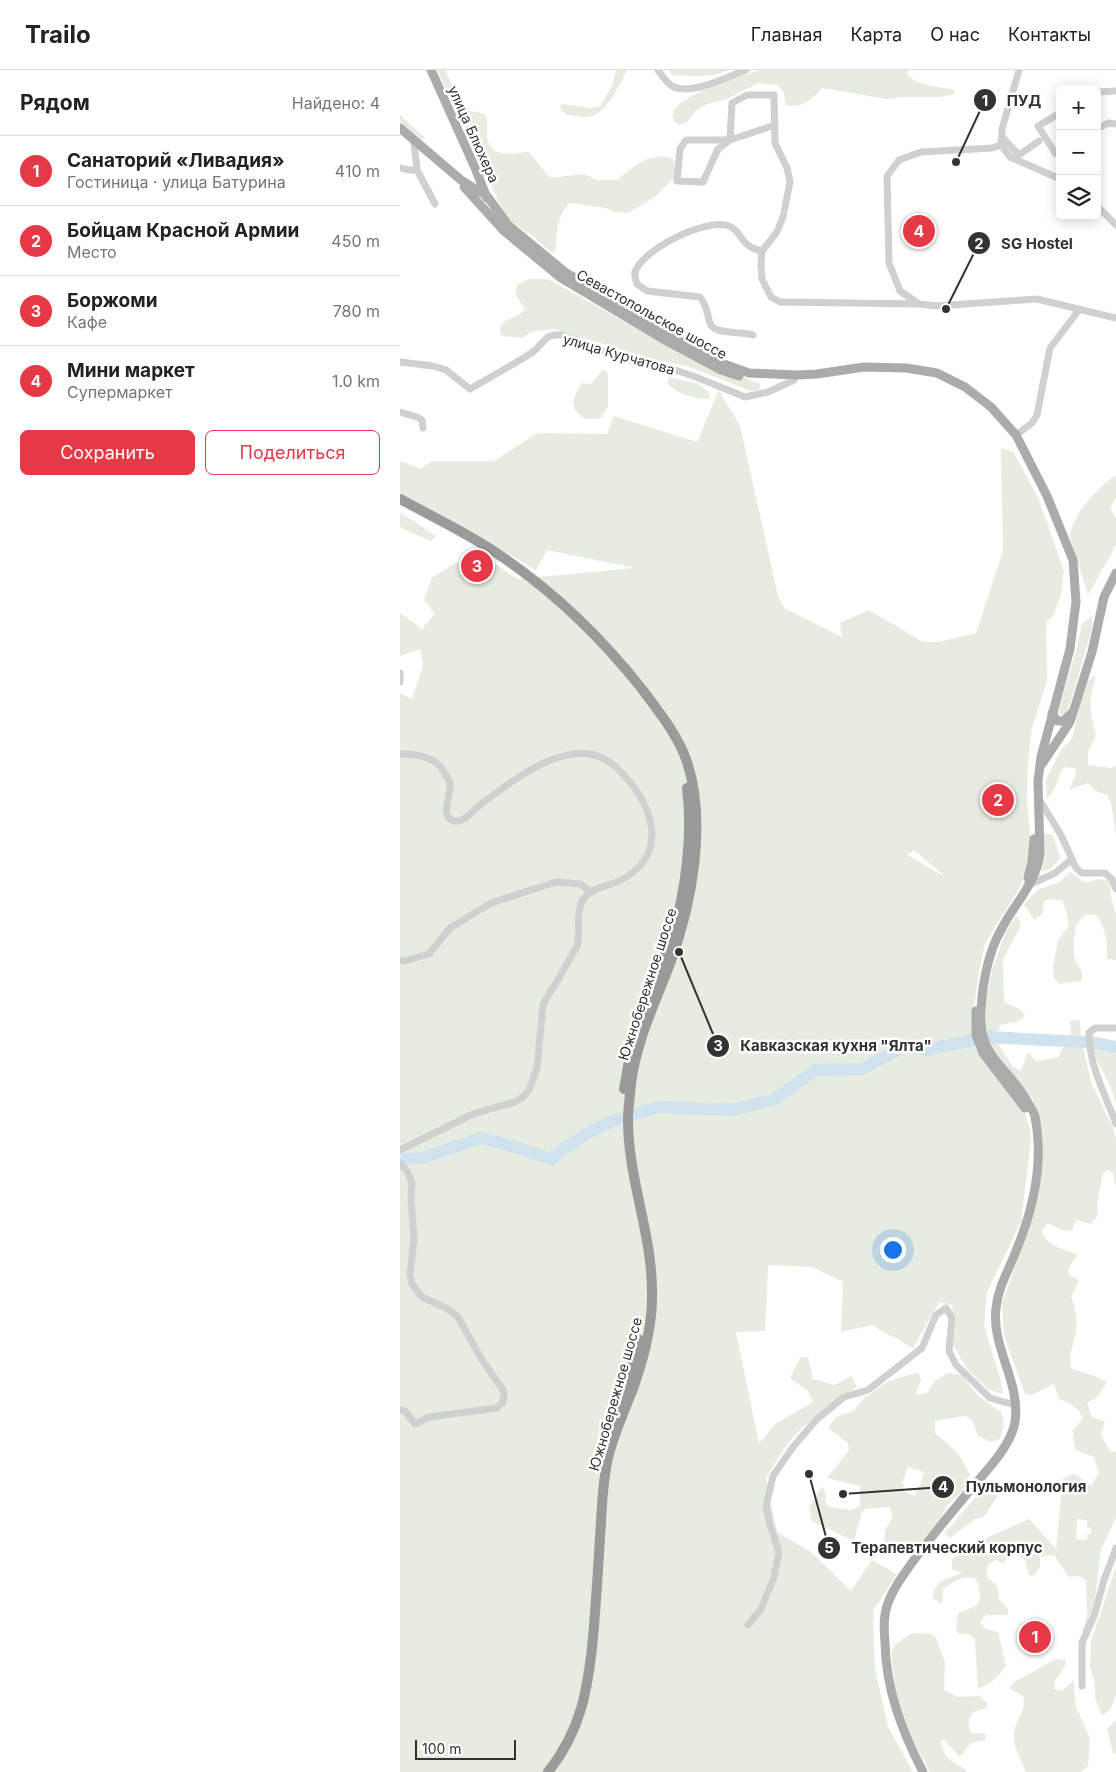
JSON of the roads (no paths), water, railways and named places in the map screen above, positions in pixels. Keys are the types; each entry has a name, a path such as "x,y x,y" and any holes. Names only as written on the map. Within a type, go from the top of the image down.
{"highway":[{"name":"Южнобережное шоссе","path":"400,499 534,578 557,598 632,677 676,736 690,771 694,788 694,858 686,909 672,958 650,1013 637,1053 629,1102 628,1121 632,1163 651,1266 652,1312 634,1385 614,1436 608,1458 604,1484 596,1604 585,1696 580,1716 571,1737 560,1757 548,1772"},
{"name":"Южнобережное шоссе","path":"400,506 490,552 559,608 613,664 657,717 681,761 686,781 688,802 687,856 679,907 672,935 631,1050 625,1074 622,1099 623,1137 626,1159 646,1263 647,1288 643,1331 603,1455 598,1481 586,1659 580,1693 566,1734 555,1755 542,1772"}],"main road":[{"name":"улица Блюхера","path":"431,70 487,196 483,209"},
{"name":"Севастопольское шоссе","path":"400,129 414,143 462,182 487,196 508,224 565,272 701,352 736,369 749,373 784,374 796,377"},
{"name":"Севастопольское шоссе","path":"400,129 462,182 483,209 504,231 561,278 663,339 714,366 748,379 796,377 864,367 906,368 937,373 965,387 991,407 1014,437 1048,496 1073,560 1076,602 1073,632 1039,763 1040,854 1036,872 1001,929 990,952 981,1010 984,1042 992,1058 1022,1093 1034,1114 1038,1136 1038,1164 1023,1233 1001,1285 996,1309 997,1336 1012,1382 1015,1423 1000,1454 932,1536 901,1578 888,1602 884,1616 885,1666 893,1702 912,1751 924,1772"},
{"path":"462,182 474,181 475,168"},
{"path":"1027,884 1033,854 1034,786 1039,763 1071,717 1092,652 1104,597 1116,573"},
{"path":"1050,715 1057,721 1063,721 1071,717"},
{"name":"Севастопольское шоссе","path":"1034,786 1038,798"}],"street":[{"path":"658,70 672,87 685,90 746,70"},
{"path":"1019,70 1009,101 1001,145 1010,157 1056,177"},
{"path":"1101,92 1116,91"},
{"path":"730,140 732,103 747,95 774,95 775,143 787,168 790,182 783,217 777,232 762,251 762,278 771,297 780,302 919,304 937,306 1037,299 1116,318"},
{"path":"1056,115 1038,126 1056,152"},
{"path":"1101,127 1108,123 1116,124"},
{"path":"730,140 718,149 703,182 677,181 680,149 686,140 730,140 775,125"},
{"path":"1002,137 1019,155 1039,141"},
{"path":"414,143 418,170 435,204"},
{"path":"919,304 900,290 889,263 887,176 899,160 921,152 992,148 1001,145"},
{"path":"400,168 418,170"},
{"path":"1101,210 1116,225"},
{"path":"753,335 713,329 710,325 704,302 700,298 647,291 637,284 635,272 640,264 652,253 690,230 709,225 728,226 736,231 744,244 752,249 762,251"},
{"path":"1014,437 1032,423 1037,415 1050,348 1079,310"},
{"name":"улица Курчатова","path":"400,362 432,366 446,370 470,389 527,356 548,337 562,335 636,362 688,374 745,397 768,392 796,377"},
{"path":"400,412 422,420 424,428"},
{"path":"400,673 400,682"},
{"path":"400,754 418,754 438,762 450,784 446,805 447,814 456,821 463,820 525,773 559,756 594,754 606,759 629,781 647,808 653,828 652,840 646,857 629,875 591,892 584,898 577,946 546,997 543,1006 537,1068 530,1090 515,1102 473,1114 400,1150"},
{"path":"1038,798 1061,835 1076,868 1082,873 1105,873 1112,879 1116,889"},
{"path":"1027,884 1055,873 1072,860"},
{"path":"400,960 405,961 428,954 450,928 491,903 556,882 580,884 591,892"},
{"path":"1116,1028 1095,1028 1089,1033 1092,1064 1116,1124"},
{"path":"400,1163 407,1171 412,1183 411,1199 414,1238 410,1276 412,1284 422,1296 448,1308 458,1317 482,1360 503,1390 504,1398 497,1408 429,1417 415,1424 405,1411 400,1410"},
{"path":"748,1625 761,1609 774,1577 779,1552 766,1506 773,1476 793,1447 816,1420 844,1397 868,1390 922,1348 936,1315 946,1308 952,1318 950,1351 956,1365 990,1398 1013,1404"},
{"path":"1082,1686 1082,1643 1094,1616 1104,1580 1116,1548"}],"waterway":[{"path":"988,1037 1083,1042"},
{"path":"632,1115 658,1107 732,1110 773,1100 816,1070 862,1069 907,1045 925,1050 974,1040"},
{"path":"1095,1043 1116,1047"},
{"path":"404,1159 422,1158 481,1138 551,1159 583,1136 618,1119"}],"place":[{"name":"ПУД","path":"956,162"},
{"name":"Мини маркет","path":"919,231"},
{"name":"SG Hostel","path":"946,309"},
{"name":"Боржоми","path":"477,566"},
{"name":"Бойцам Красной Армии","path":"998,800"},
{"name":"Кавказская кухня \"Ялта\"","path":"679,952"},
{"name":"Терапевтический корпус","path":"809,1474"},
{"name":"Пульмонология","path":"843,1494"},
{"name":"Санаторий «Ливадия»","path":"1035,1637"}]}
